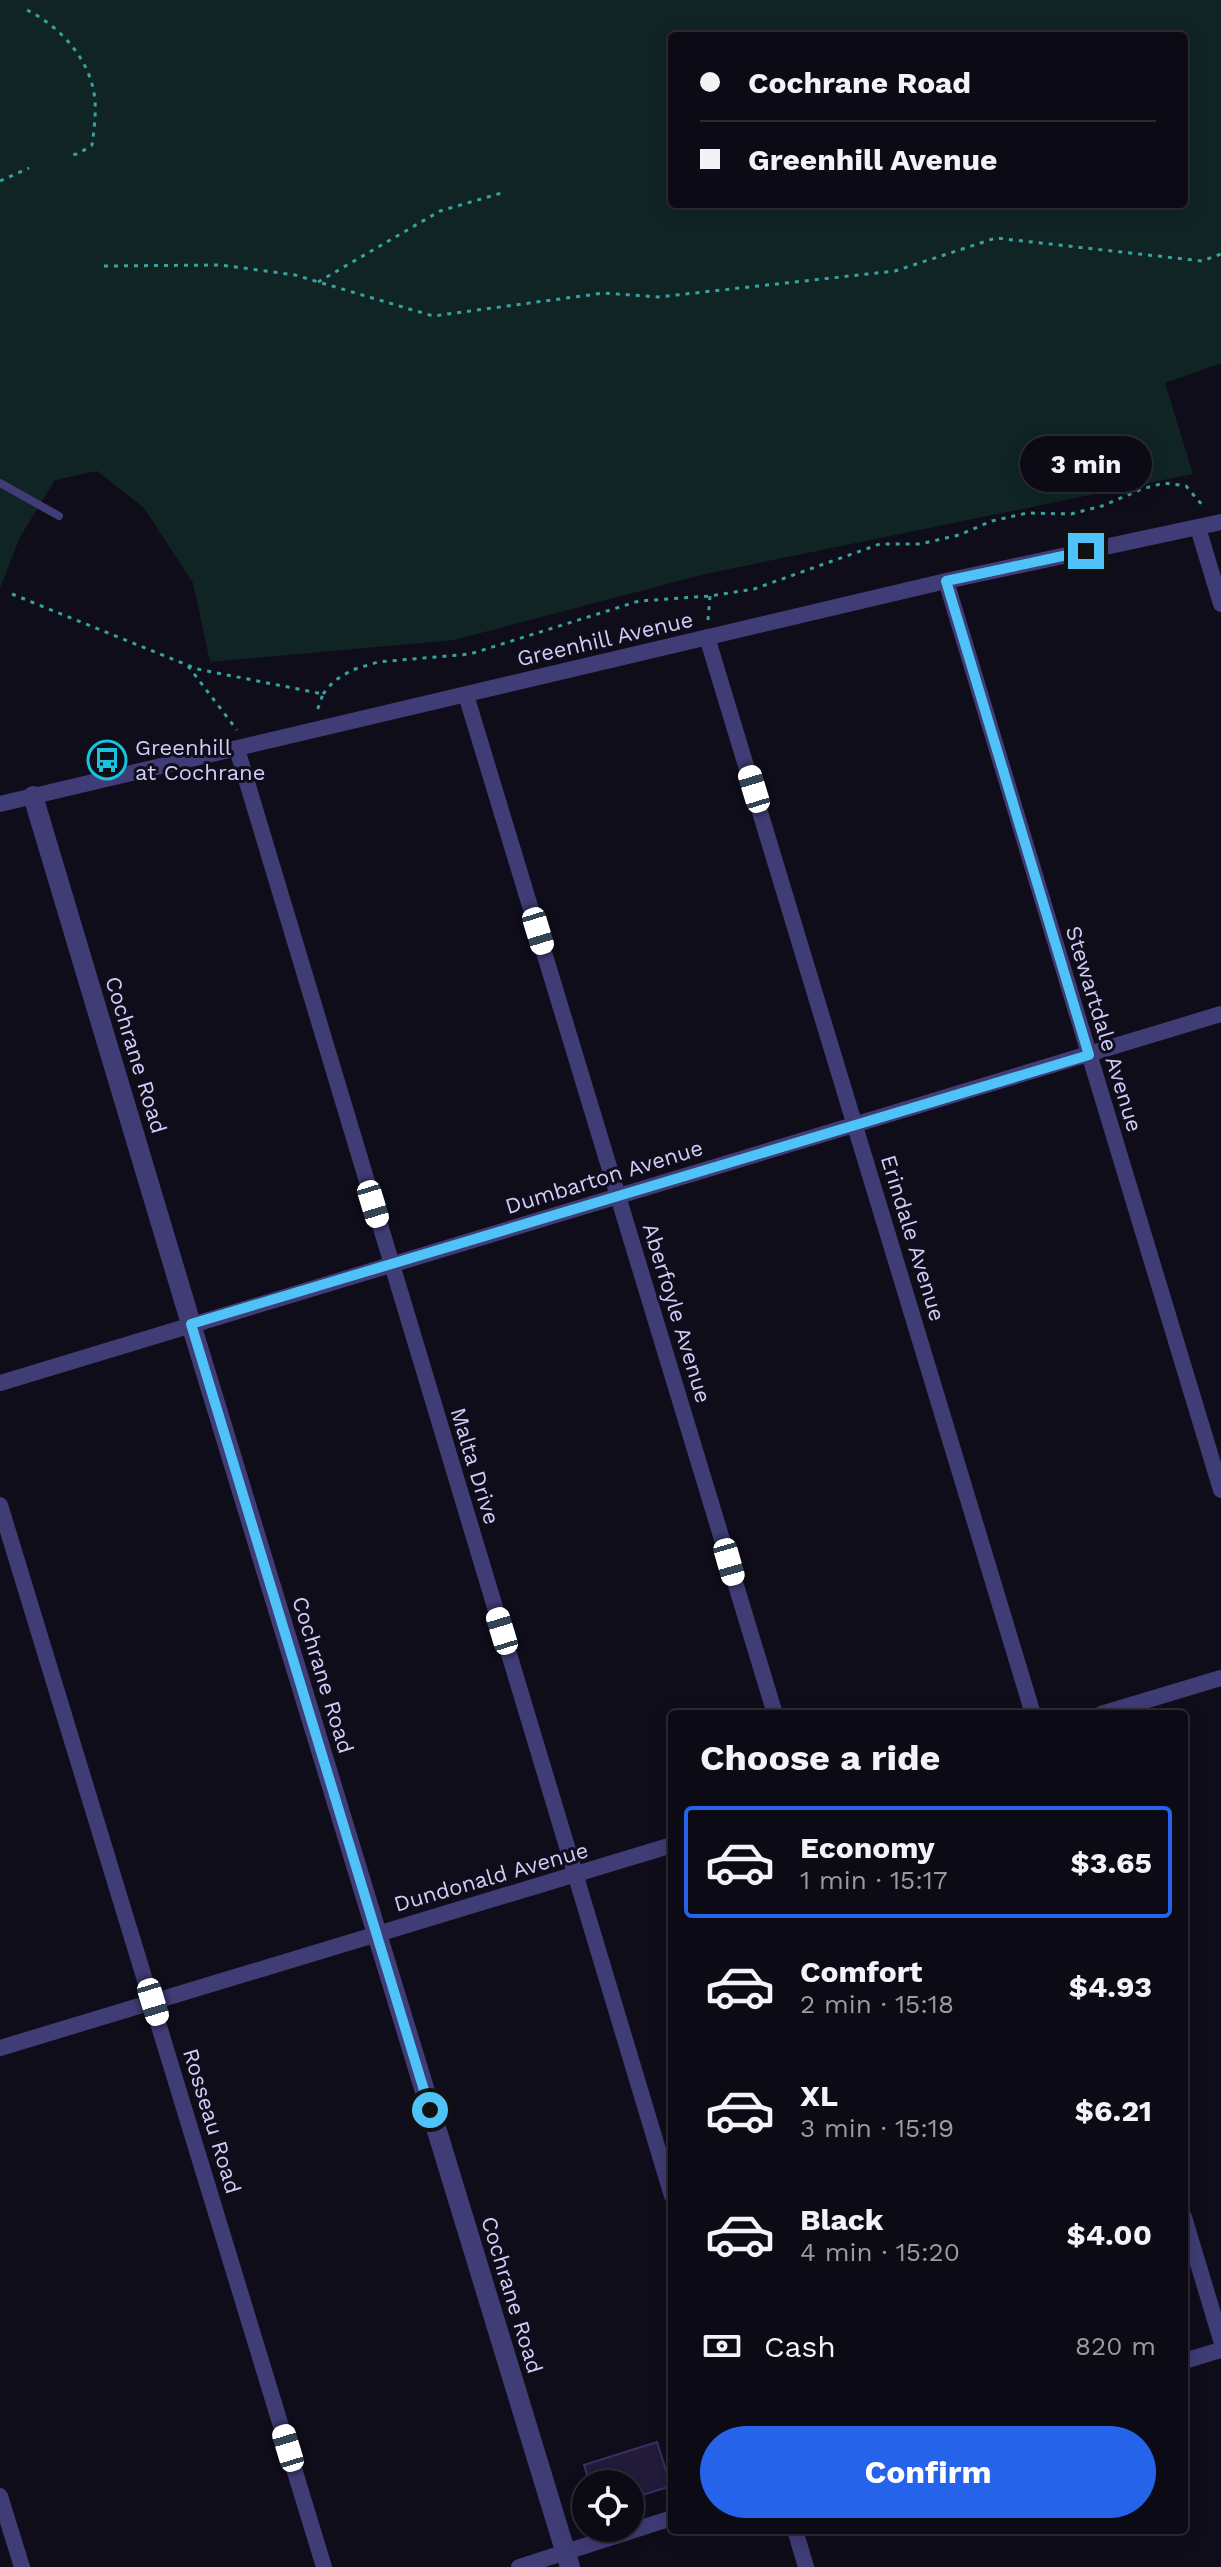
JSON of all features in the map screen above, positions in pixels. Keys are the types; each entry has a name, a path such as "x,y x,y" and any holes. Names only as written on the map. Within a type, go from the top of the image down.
{"street":[{"name":"Greenhill Avenue","path":"0,804 946,581 1221,522"},
{"path":"1198,528 1221,604"},
{"name":"Stewartdale Avenue","path":"946,581 1221,1490"},
{"name":"Erindale Avenue","path":"707,637 1032,1710"},
{"name":"Aberfoyle Avenue","path":"466,695 774,1710"},
{"name":"Malta Drive","path":"237,749 668,2183"},
{"name":"Cochrane Road","path":"33,796 568,2560"},
{"name":"Dumbarton Avenue","path":"0,1383 1221,1014"},
{"name":"Rosseau Road","path":"0,1505 324,2567"},
{"path":"1114,1710 1221,1678"},
{"name":"Dundonald Avenue","path":"0,2048 668,1846"},
{"path":"1188,2230 1221,2340"},
{"path":"1188,2360 1221,2350"},
{"path":"0,2496 22,2567"},
{"path":"519,2567 568,2560 668,2520"},
{"path":"796,2534 806,2567"}],"lane":[{"path":"0,483 59,516"}],"path":[{"path":"27,10 48,20 90,75 95,101 92,145 78,154 70,155"},
{"path":"0,181 29,168"},
{"path":"318,282 440,211 505,192"},
{"path":"104,266 221,265 295,275 433,316 604,293 658,297 895,271 996,238 1202,261 1221,254"},
{"path":"317,711 323,694 334,681 352,670 378,662 470,654 639,601 754,589 880,544 920,544 1027,513 1071,514 1164,483 1186,486 1203,506"},
{"path":"12,594 187,666 323,694"},
{"path":"187,666 237,730"}],"green space":[{"path":"0,0 1221,0 1221,363 1165,383 1193,474 705,574 454,640 210,662 193,583 144,508 97,471 55,480 20,537 0,588"}],"building":[{"path":"657,2442 668,2477 668,2487 644,2495 644,2470 586,2470 584,2465"}],"place":[{"name":"Greenhill at Cochrane","path":"107,760"}],"route":[{"path":"430,2110 191,1324 1089,1055 946,581 1086,551"}]}
